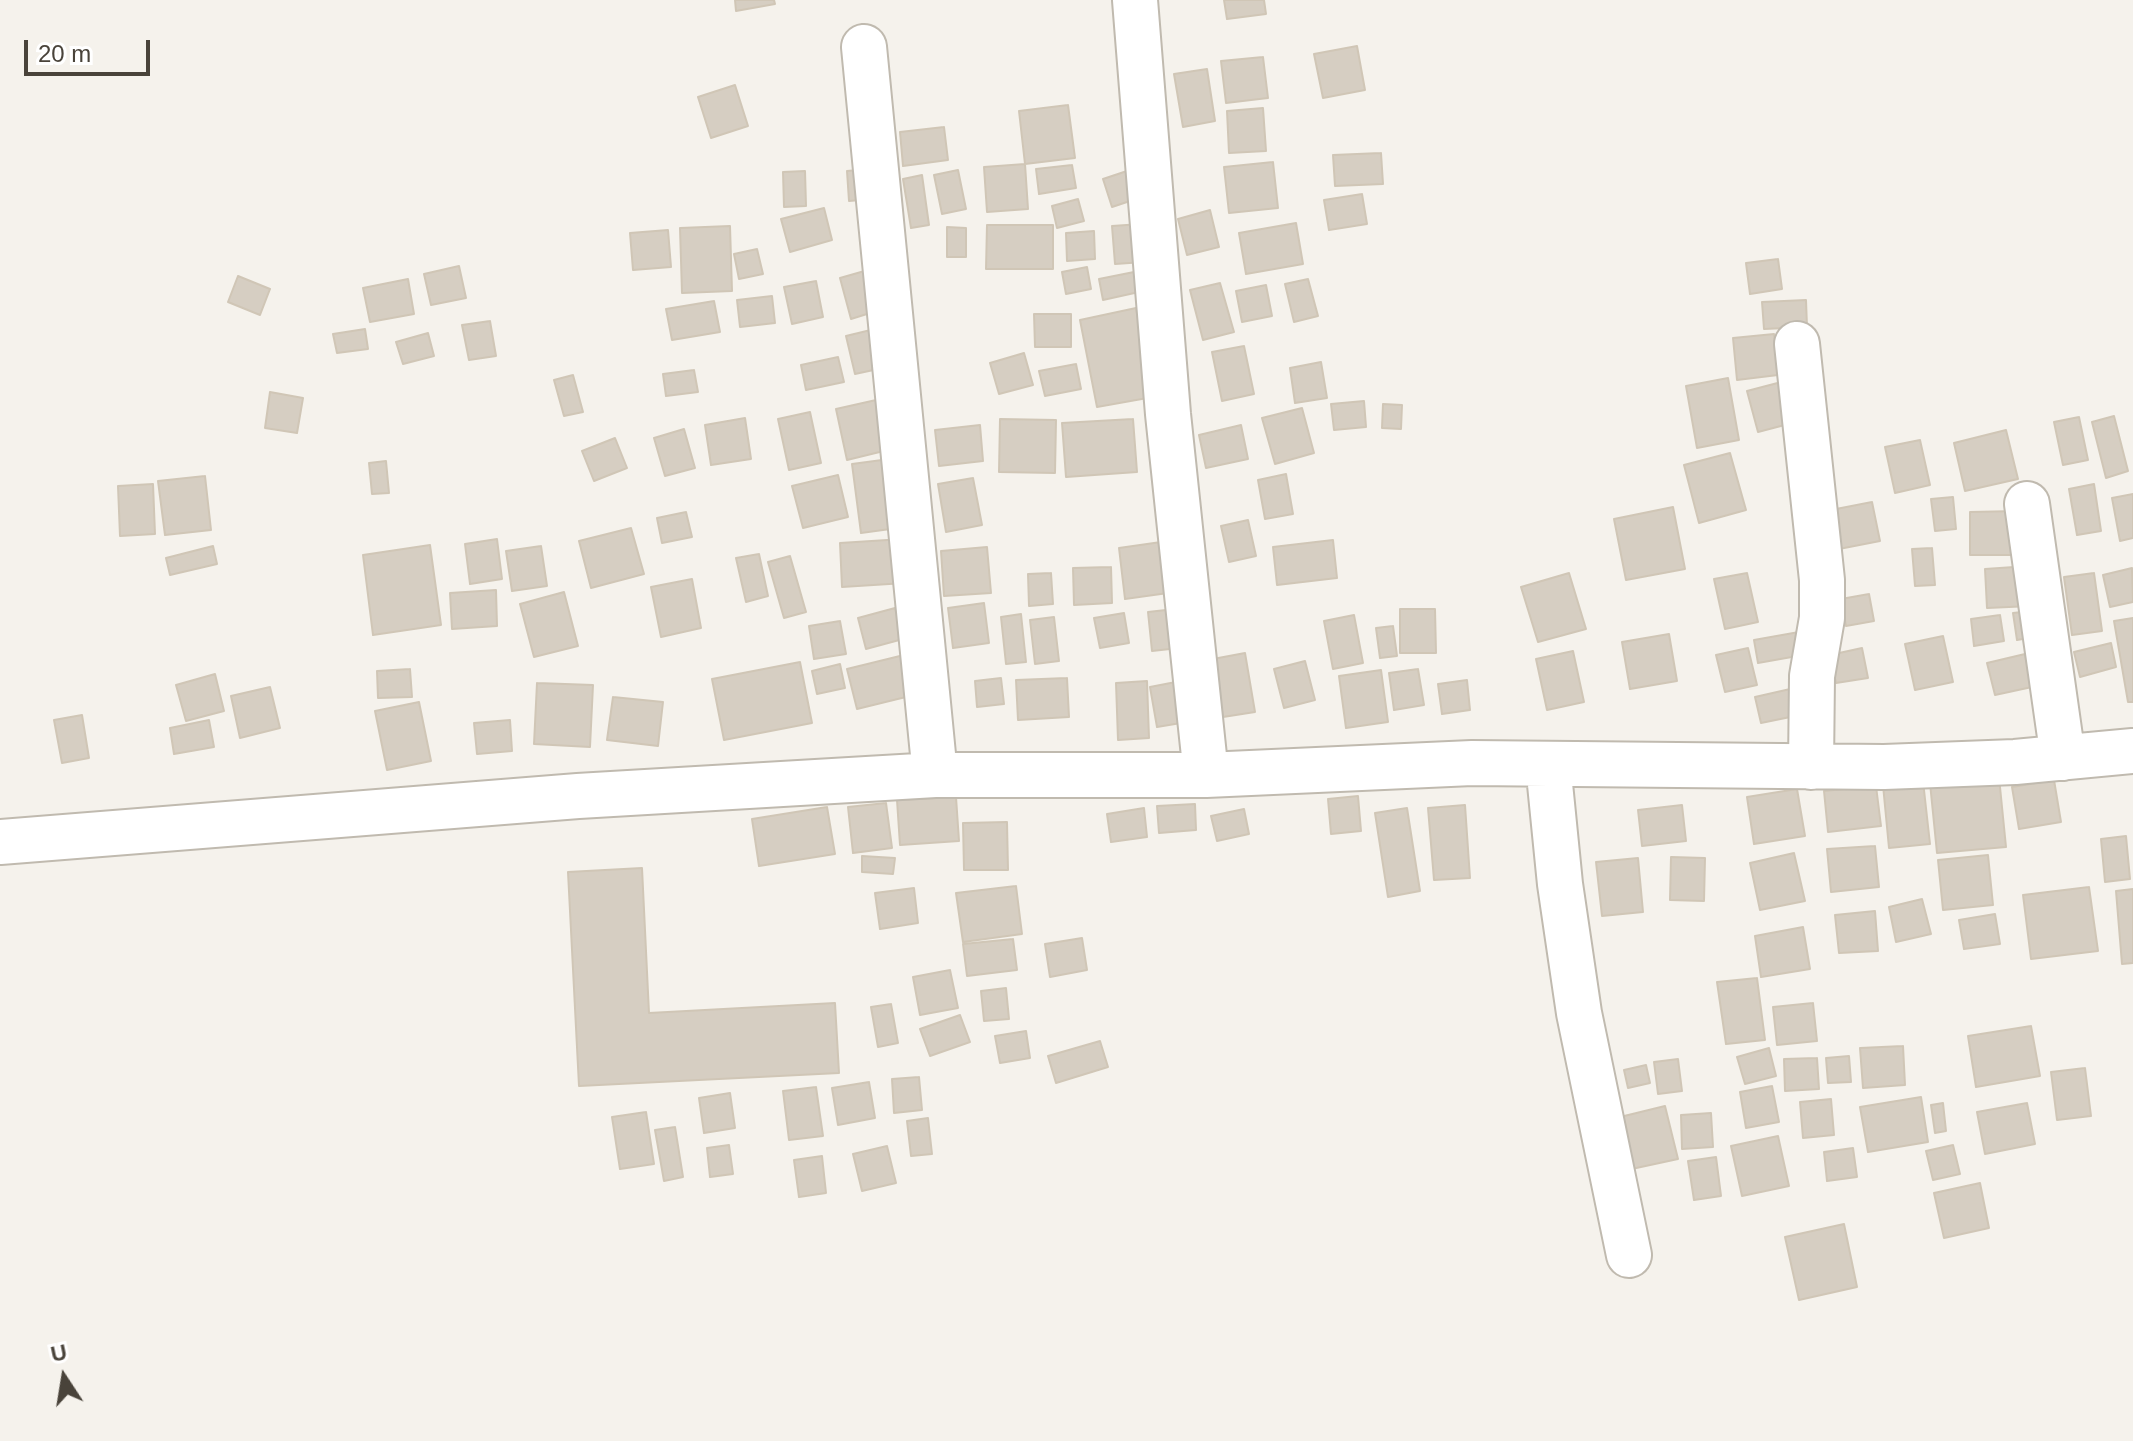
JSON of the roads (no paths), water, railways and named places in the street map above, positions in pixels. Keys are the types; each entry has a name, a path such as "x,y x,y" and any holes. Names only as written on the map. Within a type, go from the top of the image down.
{"street":[{"path":"1135,0 1168,414 1206,775"},
{"path":"864,47 935,775"},
{"path":"1797,344 1822,580 1822,618 1812,676 1811,767"},
{"path":"2027,504 2063,758"},
{"path":"0,842 578,796 935,775 1206,775 1414,764 1955,765 2133,751"},
{"path":"1548,764 1560,884 1579,1013 1629,1255"}]}
